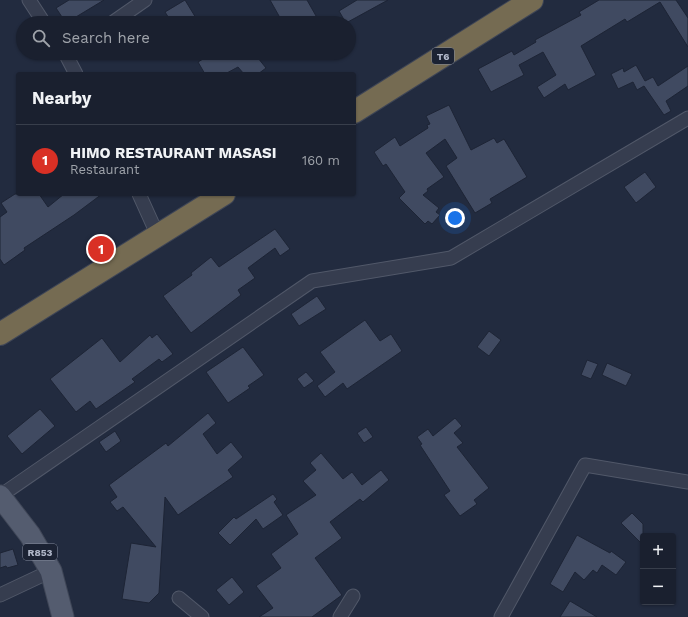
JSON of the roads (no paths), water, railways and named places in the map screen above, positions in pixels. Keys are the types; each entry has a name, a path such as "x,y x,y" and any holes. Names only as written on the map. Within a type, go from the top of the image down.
{"highway":[{"name":"T6","path":"356,111 532,0"},
{"path":"0,334 221,196"}],"main road":[{"name":"R853","path":"0,496 30,535 51,571 63,617"}],"street":[{"path":"29,0 39,16"},
{"path":"122,16 145,0"},
{"path":"69,60 75,72"},
{"path":"0,496 312,281 452,258 688,118"},
{"path":"140,196 158,236"},
{"path":"501,617 585,465 688,482"},
{"path":"0,595 51,571"},
{"path":"340,617 353,596"},
{"path":"179,598 202,617"}],"place":[{"name":"HIMO RESTAURANT MASASI","path":"101,249"}]}
